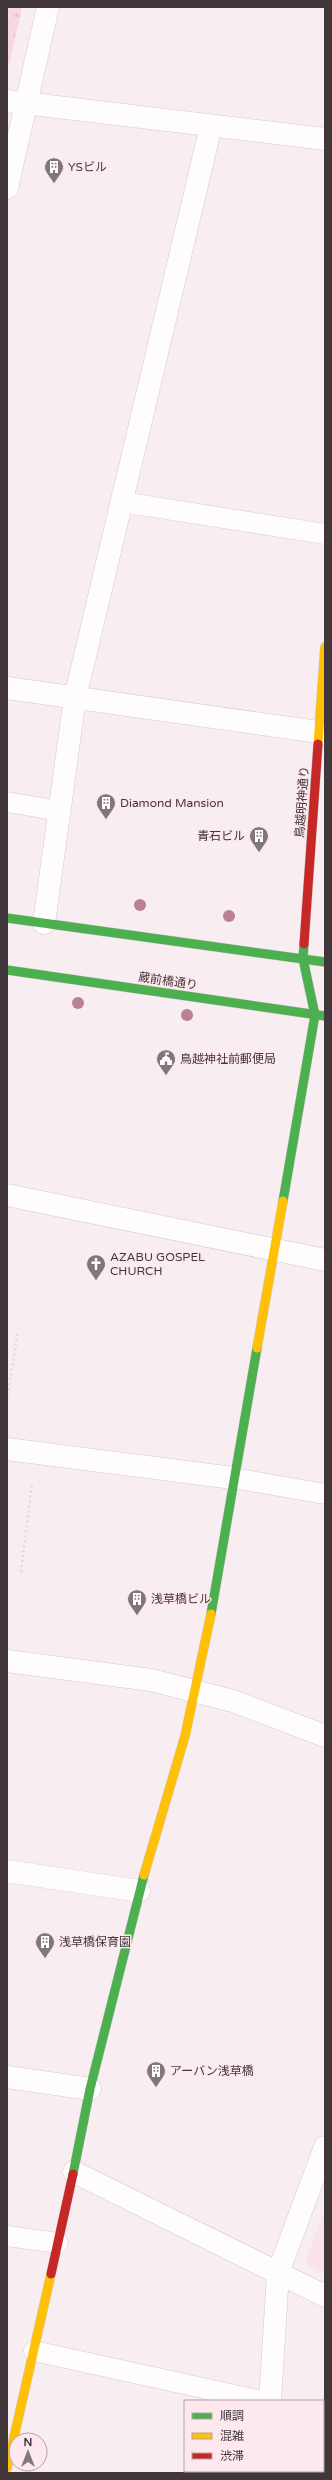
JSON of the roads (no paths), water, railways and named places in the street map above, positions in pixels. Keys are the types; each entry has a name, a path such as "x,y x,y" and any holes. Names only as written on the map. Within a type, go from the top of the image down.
{"street":[{"path":"7,188 16,103 48,7"},
{"path":"16,103 325,139"},
{"path":"44,923 75,698 211,126"},
{"name":"鳥越明神通り","path":"315,1015 303,959 322,733 325,647"},
{"path":"7,688 322,733"},
{"path":"7,918 325,962"},
{"name":"蔵前橋通り","path":"7,970 325,1016"},
{"path":"7,2468 74,2172 90,2089 139,1891 185,1736 195,1691 315,1015"},
{"path":"7,1194 325,1260"},
{"path":"7,1449 233,1478"},
{"path":"7,1661 151,1680 233,1701 325,1735"},
{"path":"7,1871 139,1891"},
{"path":"7,2077 90,2089"},
{"path":"270,2400 278,2272 325,2147"},
{"path":"74,2172 325,2296"}],"lane":[{"path":"122,502 325,534"},
{"path":"7,802 60,811"},
{"path":"233,1478 325,1494"},
{"path":"7,2236 58,2243"},
{"path":"34,2351 257,2400"}],"place":[{"name":"YSビル","path":"54,184"},
{"name":"Diamond Mansion","path":"106,820"},
{"name":"青石ビル","path":"259,853"},
{"name":"鳥越神社前郵便局","path":"166,1076"},
{"name":"AZABU GOSPEL CHURCH","path":"96,1281"},
{"name":"浅草橋ビル","path":"137,1616"},
{"name":"浅草橋保育園","path":"45,1959"},
{"name":"アーバン浅草橋","path":"156,2088"}]}
